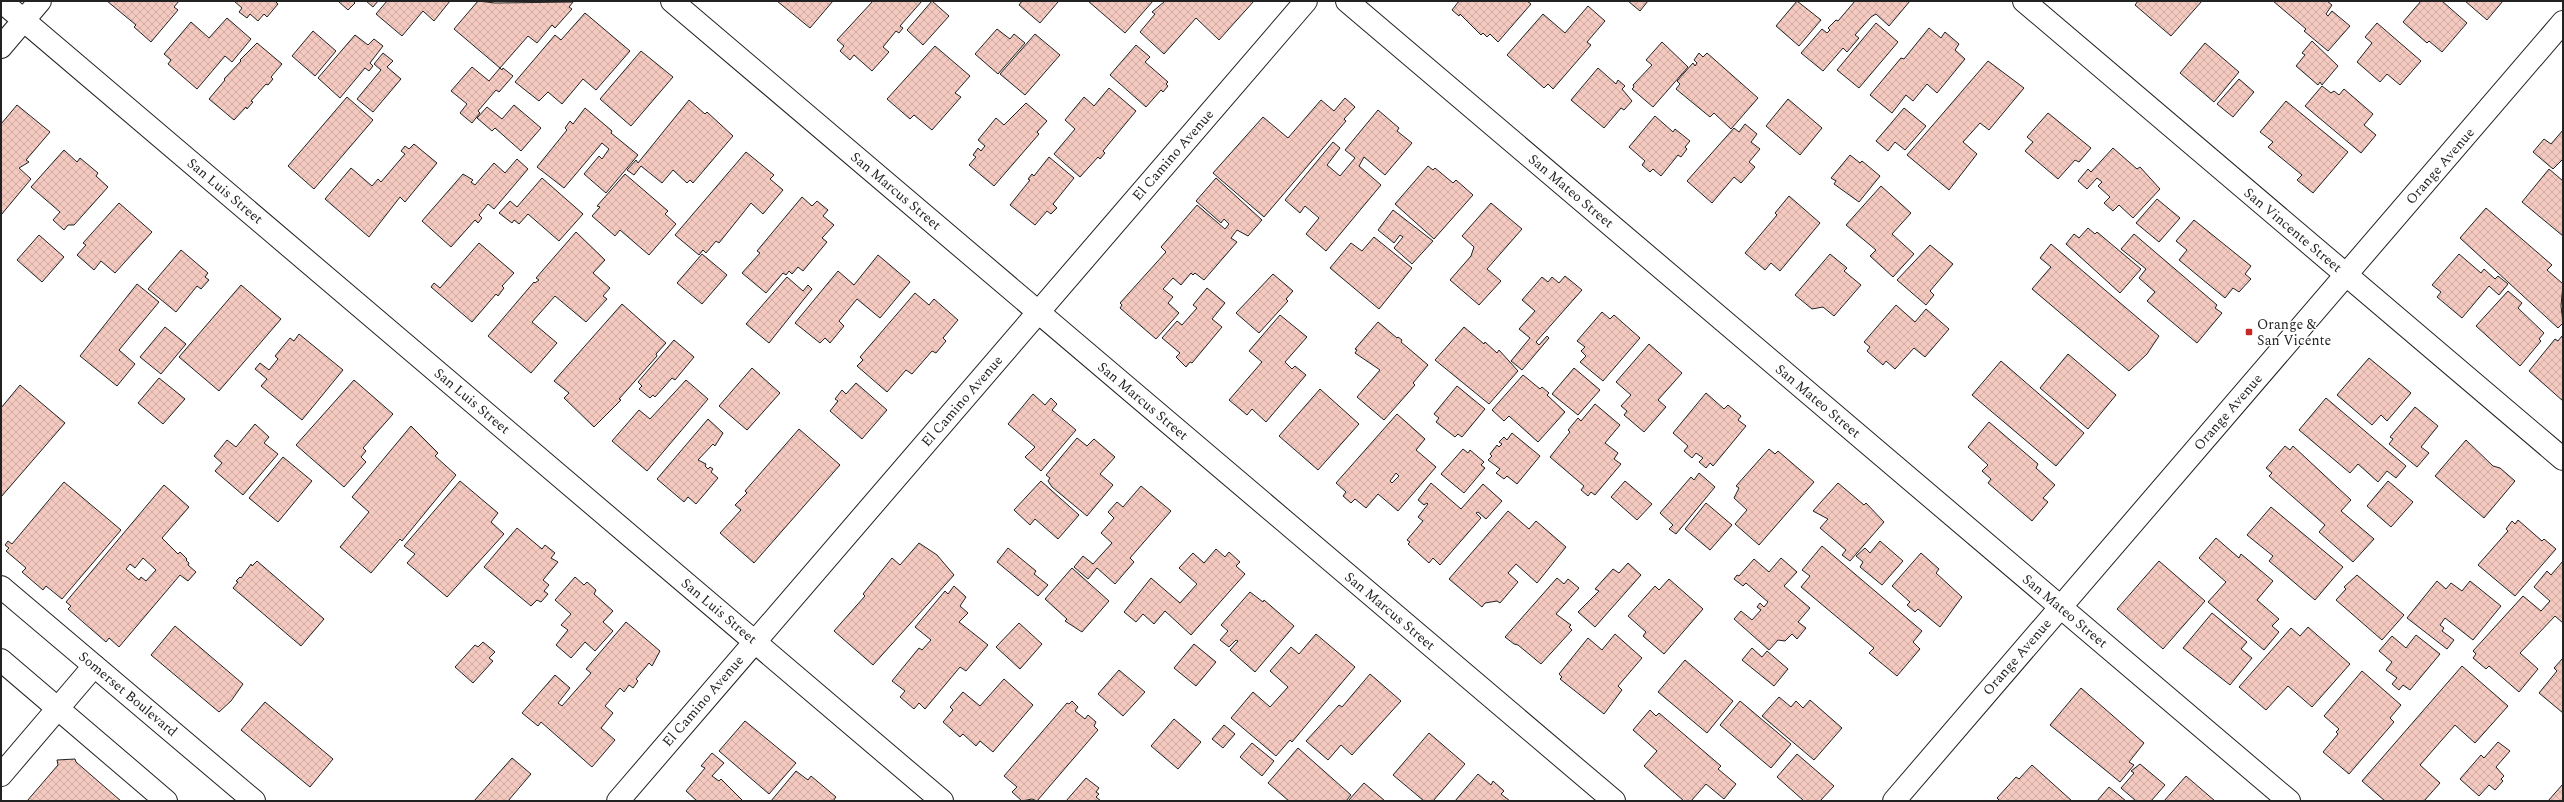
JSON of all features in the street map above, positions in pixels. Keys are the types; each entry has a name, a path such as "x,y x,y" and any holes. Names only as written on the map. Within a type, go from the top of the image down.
{"street":[{"name":"San Luis Street","path":"1,1 942,801"},
{"path":"1,47 40,1"},
{"name":"San Marcus Street","path":"672,1 1614,801"},
{"name":"El Camino Avenue","path":"618,801 1306,1"},
{"name":"San Mateo Street","path":"1347,1 2289,801"},
{"name":"San Vincente Street","path":"2024,1 2563,460"},
{"name":"Orange Avenue","path":"1894,801 2563,22"},
{"name":"Somerset Boulevard","path":"1,587 254,801"},
{"path":"1,660 166,801"},
{"path":"1,775 94,666"}],"building":[{"path":"107,1 179,1 174,7 178,10 151,42 134,27 136,25"},
{"path":"234,1 275,1 278,4 267,17 264,14 258,21 250,14 247,18 239,12 242,8"},
{"path":"338,1 353,1 355,3 348,10"},
{"path":"366,1 378,1 373,7"},
{"path":"387,1 450,1 434,21 423,11 402,36 376,14"},
{"path":"478,1 495,3 573,2 569,7 572,9 555,28 552,25 537,43 528,36 500,68 454,29"},
{"path":"777,1 833,1 810,28"},
{"path":"873,1 922,1 900,26 903,28 899,33 896,31 883,47 889,52 872,71 854,55 850,60 840,51 844,46 837,40"},
{"path":"932,1 949,16 923,45 907,30"},
{"path":"1022,1 1058,2 1040,23 1019,5"},
{"path":"1088,1 1153,1 1125,33"},
{"path":"1165,1 1254,1 1219,40 1196,18 1164,54 1140,32 1155,14 1152,12"},
{"path":"1459,1 1527,1 1531,4 1498,42 1490,34 1487,37 1483,33 1481,35 1460,14 1459,16 1452,10"},
{"path":"1628,1 1648,1 1640,11"},
{"path":"1797,1 1821,20 1799,46 1776,26"},
{"path":"1855,1 1910,1 1889,26 1876,14 1871,17 1855,35 1859,38 1847,52 1843,48 1823,71 1801,53 1822,29 1827,33 1830,30 1828,28 1836,20 1838,21"},
{"path":"2138,1 2202,1 2171,36 2135,5"},
{"path":"2273,1 2327,1 2332,5 2326,14 2328,16 2332,11 2350,26 2328,51 2304,31 2306,29"},
{"path":"2421,1 2442,1 2467,23 2442,52 2429,41 2427,43 2403,22"},
{"path":"2465,1 2503,1 2487,20"},
{"path":"1588,6 1605,21 1587,42 1591,45 1553,89 1548,84 1544,88 1507,55 1543,14 1565,33"},
{"path":"585,13 630,51 596,90 583,79 562,104 548,92 539,101 515,82 555,35 561,40"},
{"path":"227,18 251,39 232,62 225,56 197,89 168,64 171,60 164,54 191,22 209,38"},
{"path":"1876,23 1898,42 1859,88 1837,70"},
{"path":"2377,23 2421,61 2400,85 2387,74 2380,82 2357,62 2372,43 2365,37"},
{"path":"1929,28 1941,38 1945,32 1959,44 1955,50 1965,59 1937,93 1927,84 1913,101 1906,95 1892,113 1870,95 1901,58 1904,59"},
{"path":"997,29 1010,39 1014,34 1025,43 998,74 975,54"},
{"path":"313,31 336,51 315,76 292,56"},
{"path":"1035,34 1060,55 1025,95 1000,74"},
{"path":"355,35 368,45 374,39 383,46 370,63 373,66 369,71 365,68 340,98 318,78"},
{"path":"2312,41 2338,66 2322,85 2320,82 2318,85 2296,66 2305,55 2302,53"},
{"path":"1662,42 1688,67 1653,107 1632,89 1634,87 1633,85 1652,65 1646,60"},
{"path":"257,43 282,64 271,77 273,79 268,85 266,84 251,101 253,102 247,109 246,107 234,120 209,99 225,80 224,79 241,61 240,60"},
{"path":"2205,43 2239,72 2214,102 2180,73"},
{"path":"1136,45 1150,57 1145,62 1168,82 1166,84 1168,86 1163,92 1161,90 1146,107 1110,75"},
{"path":"935,46 970,76 955,93 961,97 932,130 914,115 910,119 887,99"},
{"path":"641,51 673,77 631,126 600,99"},
{"path":"383,53 393,61 387,67 401,79 373,112 357,99 381,70 374,64"},
{"path":"1699,53 1703,57 1707,53 1758,98 1731,129 1714,113 1710,117 1676,89 1680,84 1677,81 1693,63 1695,66 1697,63 1694,60"},
{"path":"1988,61 2024,88 1989,130 1980,123 1963,142 1977,154 1949,190 1907,155"},
{"path":"472,67 489,81 500,68 502,70 503,68 513,76 499,92 496,90 478,111 480,113 472,123 460,113 467,104 451,91"},
{"path":"1598,68 1616,84 1618,80 1625,86 1622,89 1632,101 1624,110 1621,108 1604,128 1571,100"},
{"path":"2239,79 2254,92 2233,117 2217,104"},
{"path":"2322,86 2331,93 2334,91 2339,95 2344,89 2373,114 2364,125 2376,135 2361,153 2305,106"},
{"path":"1109,88 1136,111 1103,151 1105,153 1100,159 1098,157 1080,177 1054,154 1075,129 1065,120 1084,97 1094,106"},
{"path":"347,97 373,120 314,189 288,166"},
{"path":"1345,98 1355,107 1344,119 1346,121 1264,217 1213,173 1263,117 1288,138 1321,100 1334,111"},
{"path":"1788,99 1822,128 1800,155 1766,126"},
{"path":"689,100 705,114 707,112 733,136 693,183 690,180 687,183 673,170 662,183 641,166 634,175 627,170 636,160 638,163"},
{"path":"2286,101 2348,152 2313,193 2297,180 2302,175 2268,147 2273,142 2260,132"},
{"path":"1026,103 1047,121 1037,132 1039,134 994,186 969,165 976,157 973,155 978,148 981,151 985,146 978,140 996,118 1004,125"},
{"path":"17,105 50,132 26,160 29,162 19,168 31,179 1,215 1,124"},
{"path":"514,105 541,128 521,151 495,128 492,131 477,118 487,107 502,119"},
{"path":"585,108 612,131 611,133 638,155 606,193 584,174 599,156 602,159 609,149 602,143 564,188 537,167 567,130 565,128 570,121 573,124"},
{"path":"1904,108 1926,126 1905,150 1895,142 1888,151 1876,141"},
{"path":"1378,110 1399,128 1397,131 1412,143 1385,175 1364,157 1359,166 1381,185 1326,251 1306,234 1319,218 1305,206 1300,213 1285,200 1333,142 1340,148 1327,165 1340,176 1355,158 1345,150"},
{"path":"2048,113 2091,148 2079,162 2075,160 2058,179 2025,151 2033,142 2027,137"},
{"path":"1655,116 1673,132 1675,129 1690,141 1685,147 1687,149 1681,157 1678,155 1661,176 1653,169 1650,172 1642,165 1645,161 1629,147"},
{"path":"1745,124 1757,134 1751,142 1760,149 1749,162 1755,167 1741,183 1734,177 1712,203 1687,181 1734,128 1739,132"},
{"path":"2563,130 2563,159 2553,169 2533,152 2544,139 2551,144"},
{"path":"414,144 437,163 405,202 400,197 369,237 325,199 351,168 372,186 378,179 381,182 405,154 401,151 405,146 409,149"},
{"path":"2113,148 2137,169 2140,167 2160,189 2133,218 2119,205 2113,211 2104,203 2110,197 2098,186 2102,182 2097,178 2087,189 2078,181 2088,169 2091,172"},
{"path":"64,150 77,162 80,158 98,173 96,176 108,187 74,225 68,225 64,230 53,220 60,212 31,187"},
{"path":"746,152 774,175 770,179 783,190 763,214 751,203 719,243 716,241 706,253 703,250 699,255 675,235"},
{"path":"1850,155 1860,163 1862,161 1880,176 1859,202 1834,184 1836,181 1831,178"},
{"path":"1049,157 1074,178 1053,204 1057,208 1051,214 1047,211 1035,225 1010,205 1030,180 1028,179 1032,174 1034,176"},
{"path":"517,159 528,169 494,209 488,204 479,215 482,218 478,223 475,220 451,247 422,221 463,174 473,180 471,182 475,185 494,163 505,173"},
{"path":"1428,166 1433,170 1435,168 1453,183 1456,180 1473,195 1434,239 1395,204"},
{"path":"2549,169 2563,181 2563,236 2522,202"},
{"path":"625,174 668,211 665,214 676,224 649,255 620,230 615,236 592,216 600,207 597,206"},
{"path":"542,178 583,214 559,241 528,214 519,224 514,220 512,223 499,213 510,201 517,207"},
{"path":"1216,178 1262,220 1248,236 1237,230 1231,238 1237,242 1204,280 1195,273 1193,275 1191,273 1181,285 1173,278 1163,289 1173,297 1168,303 1179,313 1156,339 1120,308 1122,305 1120,303 1166,252 1161,247 1197,205 1225,229 1229,224 1224,219 1221,223 1196,201"},
{"path":"1881,186 1911,213 1892,234 1914,254 1893,277 1870,256 1876,250 1846,225"},
{"path":"1789,196 1820,223 1780,271 1771,263 1765,270 1745,253 1777,215 1775,213"},
{"path":"802,197 812,206 817,201 828,210 823,216 834,225 822,238 827,242 803,271 798,267 792,274 789,271 786,275 783,273 766,293 742,273 760,253 757,251"},
{"path":"2157,199 2180,218 2159,242 2136,223"},
{"path":"119,203 152,232 115,273 101,261 94,270 77,255 86,245 83,243"},
{"path":"1491,203 1522,229 1487,269 1501,281 1479,305 1450,280 1471,256 1474,247 1462,236"},
{"path":"2486,208 2552,265 2547,270 2563,284 2561,306 2563,323 2558,328 2460,238"},
{"path":"1393,210 1433,241 1412,264 1394,248 1403,237 1400,235 1394,243 1378,230"},
{"path":"2194,220 2251,266 2245,274 2251,279 2239,292 2233,288 2225,298 2179,260 2187,250 2176,241"},
{"path":"2088,228 2095,234 2097,232 2141,269 2120,293 2066,244 2074,234 2079,238"},
{"path":"576,232 605,260 593,273 610,288 603,296 607,299 586,322 555,296 532,322 557,343 531,373 488,336 534,282 535,283 539,280 536,278"},
{"path":"2134,234 2217,305 2215,308 2222,313 2197,343 2147,301 2155,292 2139,278 2146,269 2121,249"},
{"path":"39,235 64,257 42,282 17,260"},
{"path":"1374,237 1412,268 1379,309 1330,268 1351,243 1362,251"},
{"path":"479,243 514,273 502,286 504,288 498,296 496,294 472,322 431,287 434,283 440,288"},
{"path":"2051,244 2159,336 2147,354 2129,371 2032,289 2051,267 2040,258"},
{"path":"1930,245 1953,264 1930,291 1934,295 1926,305 1897,280"},
{"path":"181,250 208,273 205,277 209,280 201,289 197,286 176,312 148,289"},
{"path":"702,254 727,275 702,304 677,283"},
{"path":"1830,254 1847,268 1844,271 1861,285 1834,316 1823,307 1812,309 1795,295"},
{"path":"2459,254 2481,273 2484,269 2495,279 2498,276 2508,284 2499,295 2489,286 2462,318 2437,297 2441,292 2432,285"},
{"path":"878,255 910,282 880,318 857,299 839,321 844,326 830,343 825,338 820,343 795,323 838,271 854,285"},
{"path":"1273,274 1293,291 1286,299 1288,301 1259,333 1236,313"},
{"path":"1565,276 1582,290 1536,342 1539,345 1547,336 1549,338 1522,370 1511,361 1530,338 1519,329 1535,311 1522,300 1542,277 1548,282 1552,277 1559,283"},
{"path":"787,277 803,291 808,285 812,289 769,343 746,324"},
{"path":"137,284 159,302 119,350 135,364 117,386 80,356"},
{"path":"241,285 281,319 219,391 179,357"},
{"path":"1207,288 1225,303 1212,319 1222,327 1192,363 1190,362 1186,367 1176,357 1180,353 1162,338 1177,321 1182,325 1197,308 1193,305"},
{"path":"2508,291 2522,303 2518,308 2544,333 2539,339 2541,341 2520,366 2476,326"},
{"path":"915,293 929,305 934,299 958,320 943,338 946,341 936,353 932,351 912,374 906,370 887,392 857,366 863,360 860,357"},
{"path":"622,304 666,343 656,354 657,356 619,399 621,400 594,427 564,398 569,393 554,381"},
{"path":"1896,305 1915,322 1926,309 1949,329 1925,357 1914,348 1895,369 1886,361 1883,365 1867,351 1870,347 1864,342"},
{"path":"1602,312 1610,319 1614,315 1640,338 1603,381 1580,362 1586,356 1581,351 1585,347 1577,341"},
{"path":"1280,315 1307,337 1285,362 1292,369 1295,366 1306,375 1266,422 1252,409 1247,415 1229,400 1262,362 1249,351"},
{"path":"1378,322 1397,338 1398,337 1402,340 1401,342 1428,365 1413,383 1415,385 1384,420 1357,397 1380,370 1355,353 1357,350 1355,349"},
{"path":"165,327 186,344 161,374 140,357"},
{"path":"1464,327 1484,344 1485,342 1497,353 1499,350 1518,371 1489,404 1435,360"},
{"path":"299,334 343,370 302,420 261,386 267,379 255,369 260,363 269,370 278,359 275,356 290,338 294,341"},
{"path":"2562,336 2563,401 2529,371 2555,339 2558,341"},
{"path":"674,340 694,357 675,380 672,378 655,397 653,395 650,398 639,389 642,386 638,382"},
{"path":"1649,344 1682,373 1658,400 1666,407 1644,432 1624,415 1627,411 1621,406 1631,395 1616,382"},
{"path":"2068,354 2116,395 2088,429 2040,388"},
{"path":"2369,358 2411,393 2387,421 2381,415 2372,425 2337,395"},
{"path":"2001,361 2084,433 2056,466 1972,395"},
{"path":"752,368 780,393 747,430 719,406"},
{"path":"1574,368 1600,390 1578,415 1552,394"},
{"path":"1523,375 1540,389 1542,387 1549,393 1547,395 1565,412 1538,442 1509,416 1504,421 1492,410"},
{"path":"159,378 185,399 163,424 138,403"},
{"path":"354,380 393,414 363,448 366,451 361,457 366,462 344,487 296,445"},
{"path":"686,380 708,399 647,471 612,441 639,410 650,419"},
{"path":"856,383 887,410 862,439 830,411 838,401 835,399 842,390 846,394"},
{"path":"20,385 65,423 1,497 1,408"},
{"path":"1457,386 1485,409 1462,437 1458,434 1455,437 1436,422 1439,418 1434,414"},
{"path":"1320,389 1359,424 1318,470 1279,436"},
{"path":"1706,393 1724,409 1728,405 1741,416 1738,420 1746,426 1713,466 1710,463 1706,468 1699,462 1703,458 1696,453 1692,458 1684,451 1688,446 1673,433"},
{"path":"1033,394 1045,405 1051,398 1057,404 1052,410 1076,430 1041,471 1025,457 1035,447 1008,424"},
{"path":"2326,398 2406,466 2396,478 2387,471 2378,482 2358,464 2350,473 2299,430"},
{"path":"1595,404 1620,425 1605,443 1618,453 1614,459 1621,464 1595,495 1591,492 1588,496 1581,490 1584,486 1550,457 1570,432 1568,430 1578,418 1581,421"},
{"path":"2415,407 2438,426 2421,447 2429,453 2417,467 2389,444 2393,439 2390,437"},
{"path":"1397,414 1425,439 1416,450 1436,467 1398,511 1378,494 1366,508 1355,499 1351,503 1343,496 1346,492 1336,483","holes":["1396,473 1399,476 1392,483 1390,481"]},
{"path":"708,419 723,433 715,446 713,444 698,460 706,464 705,466 708,469 710,467 713,469 711,472 718,478 696,504 688,497 684,502 657,479"},
{"path":"1989,422 2038,464 2036,468 2055,485 2043,498 2048,502 2032,521 1988,483 1991,479 1982,471 1988,465 1968,447"},
{"path":"255,424 269,437 264,443 278,454 243,495 215,471 222,463 214,456 227,440 236,447"},
{"path":"411,426 438,453 435,456 456,475 402,541 400,539 371,573 340,547 369,512 352,497"},
{"path":"799,429 840,465 754,563 720,533 741,510 735,505 747,493 745,491"},
{"path":"1512,433 1540,456 1517,484 1507,476 1504,479 1496,473 1500,469 1488,460 1492,456 1490,454 1497,445 1499,447 1502,444 1499,442 1504,437 1507,440"},
{"path":"1077,438 1087,446 1094,439 1115,457 1100,474 1113,485 1087,516 1052,487 1048,481 1050,478 1046,475"},
{"path":"2466,440 2493,466 2500,468 2515,481 2484,518 2435,476"},
{"path":"2285,446 2290,450 2293,446 2351,500 2341,511 2374,539 2353,562 2319,532 2325,525 2269,476 2272,473 2266,468"},
{"path":"1463,449 1468,453 1470,450 1484,462 1481,465 1485,468 1464,493 1441,474"},
{"path":"1769,449 1775,454 1778,451 1814,482 1759,545 1735,524 1747,510 1734,498 1739,488 1736,486"},
{"path":"283,457 312,481 278,522 249,498"},
{"path":"1699,473 1715,487 1676,534 1669,529 1673,525 1660,513 1691,477 1694,480"},
{"path":"460,481 498,513 491,522 504,534 447,597 407,563 415,554 404,546"},
{"path":"1041,481 1079,515 1058,539 1035,519 1030,525 1014,510"},
{"path":"1625,481 1652,504 1637,520 1611,497"},
{"path":"2388,481 2413,502 2391,527 2367,506"},
{"path":"64,482 121,530 62,599 46,586 43,590 22,572 26,568 6,551 9,548 5,545 8,541 12,544"},
{"path":"1431,483 1461,509 1483,484 1502,501 1486,519 1478,512 1476,513 1481,518 1440,565 1433,558 1429,563 1408,544 1410,542 1407,540 1423,521 1418,517 1428,504 1427,503 1424,505 1418,500"},
{"path":"1838,483 1864,505 1866,503 1884,522 1850,561 1842,555 1846,550 1820,528 1828,519 1813,511"},
{"path":"164,485 189,507 162,538 178,554 180,552 187,559 186,560 189,563 188,565 196,572 188,581 180,575 119,647 109,638 106,642 68,609 71,606 66,602","holes":["143,558 156,570 146,581 141,577 139,580 126,569 130,564 135,568"]},
{"path":"1141,486 1171,511 1130,558 1134,562 1115,584 1097,568 1088,579 1074,567 1083,556 1093,564 1112,543 1101,533 1114,518 1108,512 1117,502 1123,507"},
{"path":"1706,503 1732,525 1710,550 1685,529"},
{"path":"2271,507 2343,567 2315,600 2269,561 2273,556 2247,535"},
{"path":"1508,511 1529,529 1536,521 1566,547 1537,583 1516,564 1508,573 1518,582 1500,603 1497,601 1485,603 1482,607 1449,579"},
{"path":"2518,520 2542,541 2544,539 2556,549 2515,596 2478,565 2508,531 2506,529 2512,521 2515,524"},
{"path":"517,528 542,549 545,545 555,553 551,558 558,562 543,580 549,585 544,591 548,594 541,602 537,600 531,606 484,567"},
{"path":"2216,538 2239,558 2241,554 2273,581 2257,600 2279,619 2272,626 2279,632 2264,650 2208,602 2226,582 2199,558"},
{"path":"1880,541 1903,561 1882,585 1860,567 1863,562 1856,556 1865,548 1870,553"},
{"path":"919,543 937,555 954,575 873,665 834,631 865,596 863,594 892,558 900,565"},
{"path":"1822,546 1922,631 1913,642 1920,649 1897,676 1869,653 1874,648 1801,587 1810,576 1802,570"},
{"path":"1008,548 1036,571 1034,574 1048,585 1038,596 997,562"},
{"path":"1216,549 1225,557 1229,552 1240,562 1236,566 1245,574 1191,635 1165,611 1154,624 1143,614 1136,622 1124,612 1151,578 1180,603 1197,584 1179,568 1193,553 1204,563"},
{"path":"1921,553 1939,569 1936,573 1962,597 1940,627 1918,609 1915,612 1907,605 1910,602 1892,586"},
{"path":"1781,558 1797,572 1784,586 1810,608 1798,622 1806,628 1797,639 1792,634 1785,641 1778,640 1769,650 1734,619 1741,611 1752,620 1761,610 1757,607 1760,603 1764,607 1768,602 1746,583 1743,586 1734,579 1737,575 1739,576 1754,559 1769,572"},
{"path":"257,561 324,619 301,646 233,588 238,582 236,581 240,577 241,578 251,564 252,566"},
{"path":"2159,561 2205,601 2163,649 2117,609"},
{"path":"2563,561 2563,623 2555,616 2520,653 2538,669 2519,692 2489,666 2486,669 2473,658 2476,654 2473,651 2523,596 2541,611 2550,601 2534,587 2547,571 2551,575"},
{"path":"1628,563 1641,575 1595,627 1578,612 1599,591 1595,589 1613,569 1619,573"},
{"path":"1072,568 1109,601 1082,632 1065,621 1067,619 1045,599"},
{"path":"2357,575 2404,615 2382,640 2336,600 2346,589 2344,587"},
{"path":"575,577 584,585 587,582 596,590 594,594 613,611 603,622 613,631 595,651 585,642 571,658 556,645 568,630 561,625 571,614 555,600"},
{"path":"1557,578 1564,584 1568,579 1579,588 1556,614 1571,625 1569,627 1572,630 1541,664 1518,645 1514,644 1505,637"},
{"path":"1669,579 1703,609 1664,654 1643,636 1646,632 1628,616 1655,586 1659,590"},
{"path":"2437,581 2446,589 2451,583 2462,591 2470,581 2501,606 2473,640 2445,618 2440,625 2444,628 2442,631 2454,640 2447,649 2407,618"},
{"path":"954,586 966,597 960,606 968,613 959,622 988,645 966,671 960,667 925,709 919,703 914,709 900,697 905,691 892,681 919,648 922,650 931,640 915,627 945,591 948,594"},
{"path":"1250,592 1263,602 1264,600 1294,626 1255,672 1230,650 1238,641 1236,640 1229,647 1220,640 1228,631 1221,625"},
{"path":"2212,613 2247,642 2241,649 2252,658 2230,685 2183,648"},
{"path":"626,622 660,651 652,666 649,663 636,679 638,681 633,688 629,685 624,692 620,688 605,706 613,713 601,728 615,740 592,767 541,722 538,726 522,713 555,675 570,688 558,703 562,706 591,673 586,669"},
{"path":"1019,623 1042,644 1020,669 996,647"},
{"path":"175,626 243,684 231,701 219,712 151,655"},
{"path":"2308,627 2350,664 2312,707 2288,686 2266,710 2239,687 2291,628 2300,636"},
{"path":"1316,634 1355,667 1292,742 1290,740 1276,756 1231,718 1253,692 1270,707 1288,687 1270,671 1291,647 1299,654"},
{"path":"1615,634 1642,658 1618,686 1622,690 1604,714 1560,679 1562,677 1559,674 1588,638 1602,650"},
{"path":"2416,635 2440,654 2410,690 2403,685 2399,690 2392,684 2397,678 2386,670 2392,662 2379,651 2392,636 2406,648"},
{"path":"483,642 495,652 489,658 493,661 473,683 455,667 475,645 478,647"},
{"path":"1194,644 1216,662 1196,686 1174,668"},
{"path":"1752,648 1762,657 1767,651 1788,669 1774,686 1742,660"},
{"path":"2563,658 2563,713 2539,693 2557,671 2554,668"},
{"path":"1685,660 1733,701 1707,733 1658,692"},
{"path":"2462,666 2508,706 2475,743 2455,725 2420,765 2440,783 2424,801 2385,801 2362,781"},
{"path":"1119,670 1145,692 1123,716 1098,694"},
{"path":"2362,671 2401,705 2390,718 2394,722 2349,774 2323,752 2338,734 2336,732 2339,729 2324,716"},
{"path":"1370,674 1401,701 1352,755 1341,745 1328,760 1306,741 1339,705 1342,707"},
{"path":"1004,679 1033,705 993,752 980,741 976,746 963,734 960,737 943,722 953,710 950,707 963,692 980,706"},
{"path":"2081,688 2144,743 2129,762 2134,765 2120,782 2050,725"},
{"path":"1779,697 1791,707 1796,701 1803,708 1810,700 1842,728 1814,760 1762,716"},
{"path":"1072,701 1078,707 1075,711 1085,719 1088,715 1096,722 1094,726 1098,730 1037,801 1032,799 1022,801 1012,792 1017,787 1004,776 1067,703 1069,704"},
{"path":"1740,701 1791,744 1771,768 1720,725"},
{"path":"265,702 333,759 310,787 241,730"},
{"path":"1650,710 1656,716 1659,713 1721,766 1718,769 1736,784 1724,799 1706,784 1691,801 1684,801 1644,766 1657,751 1633,730"},
{"path":"1174,719 1201,742 1178,769 1151,746"},
{"path":"745,721 796,763 769,794 719,751"},
{"path":"1224,725 1235,734 1223,748 1212,739"},
{"path":"1429,733 1465,764 1433,801 1424,801 1393,775"},
{"path":"2498,742 2510,751 2496,767 2504,776 2501,779 2503,781 2495,790 2489,785 2479,796 2460,779 2481,755 2484,758"},
{"path":"1252,743 1274,761 1262,776 1240,757"},
{"path":"1298,748 1351,795 1346,801 1289,801 1268,783"},
{"path":"712,753 724,763 712,776 719,781 721,779 743,801 697,801 686,791 705,768 701,766"},
{"path":"1797,754 1834,786 1820,801 1804,801 1777,777"},
{"path":"512,758 531,774 508,801 474,801"},
{"path":"75,759 76,762 121,801 27,801 58,765 57,760"},
{"path":"2140,764 2165,785 2151,801 2136,801 2121,788 2134,773 2131,771"},
{"path":"2032,765 2072,801 2000,801 1997,798 2016,777 2019,779"},
{"path":"796,771 808,780 811,776 836,797 833,801 771,801"},
{"path":"1478,774 1491,785 1493,781 1504,791 1501,794 1510,801 1455,801"},
{"path":"2186,776 2215,801 2164,801"},
{"path":"1086,778 1099,788 1096,792 1099,794 1096,797 1101,801 1066,801"},
{"path":"1364,783 1385,801 1348,801"},
{"path":"2563,784 2563,801 2548,801"},
{"path":"2109,787 2126,801 2097,801"}],"place":[{"name":"Orange & San Vicente","path":"2249,332"}]}
